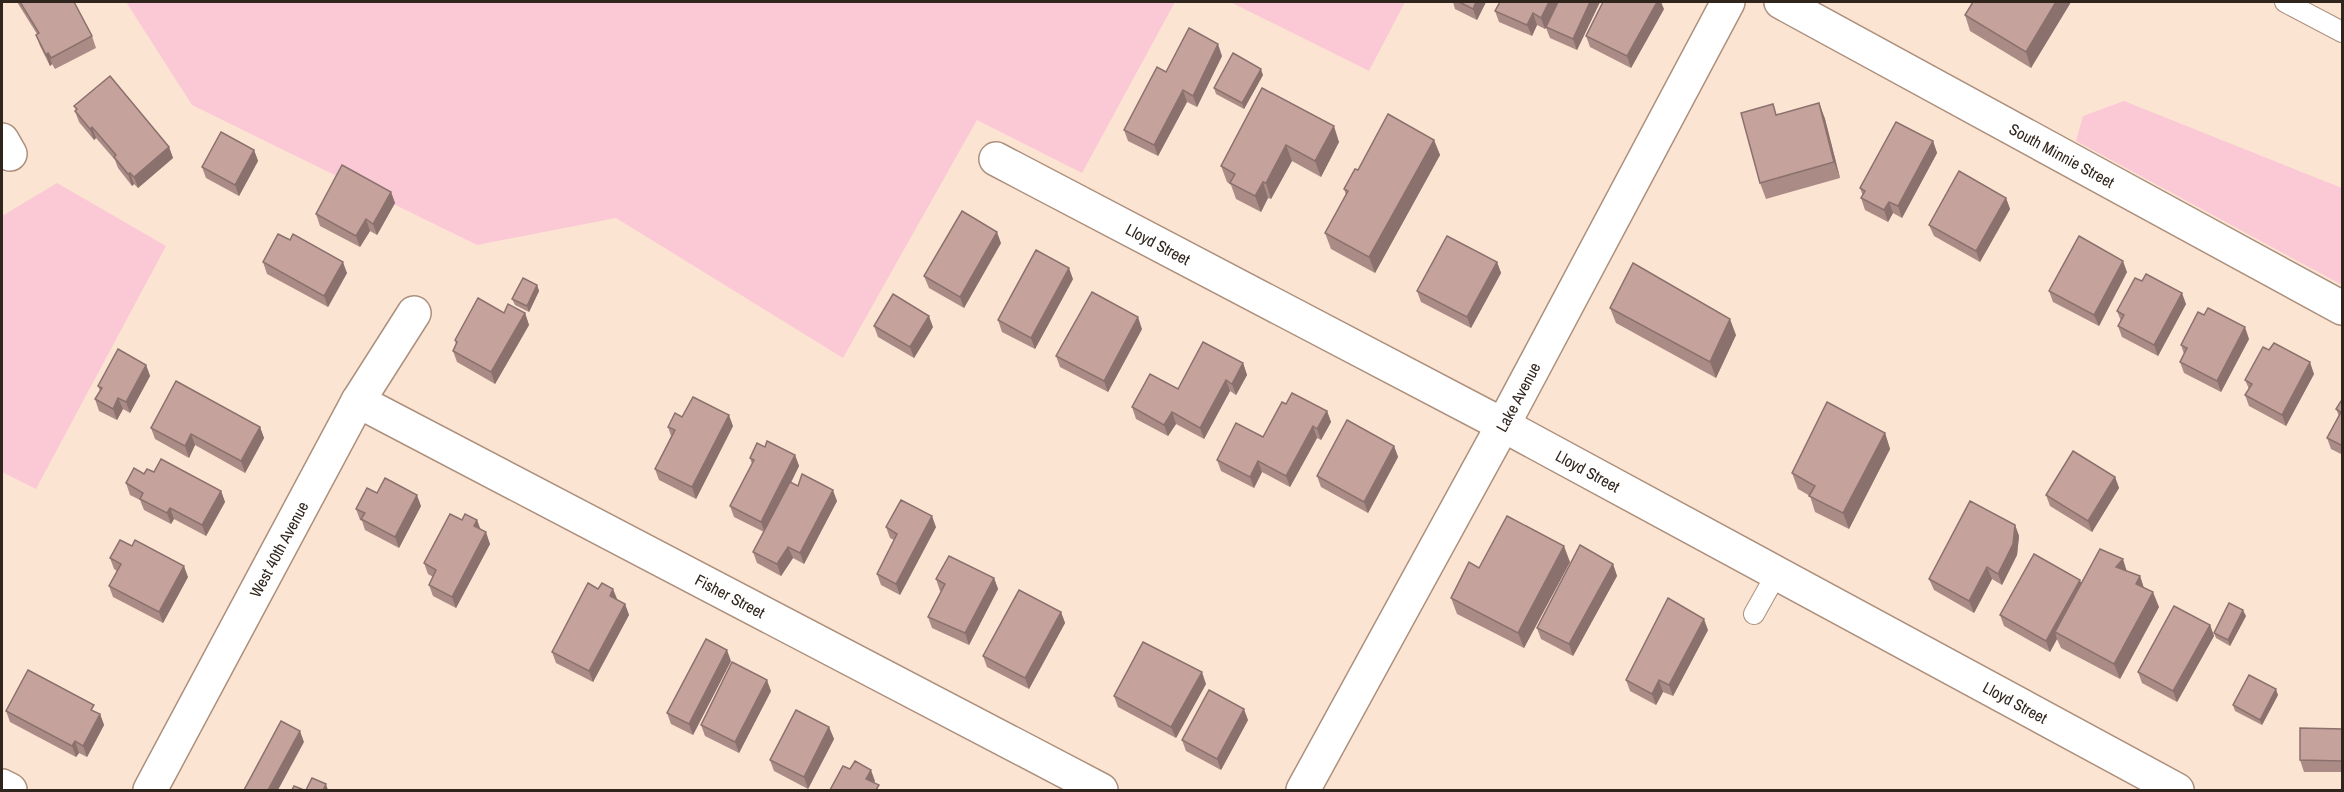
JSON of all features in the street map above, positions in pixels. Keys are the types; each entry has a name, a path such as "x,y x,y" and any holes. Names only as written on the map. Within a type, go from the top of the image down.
{"street":[{"name":"Lake Avenue","path":"1303,790 1503,424 1728,2"},
{"name":"South Minnie Street","path":"1781,2 2343,308"},
{"name":"Lloyd Street","path":"996,159 1503,424 2177,790"},
{"name":"West 40th Avenue","path":"150,790 358,401 414,313"},
{"name":"Fisher Street","path":"358,401 1101,790"},
{"path":"2,786 10,790"}],"lane":[{"path":"2285,2 2343,32"},
{"path":"1754,614 1777,573"}],"shaded area":[{"path":"126,2 1175,2 1082,173 977,120 843,358 616,218 477,245 192,105"},
{"path":"1230,2 1405,2 1369,71"},
{"path":"2124,101 2342,188 2342,285 2076,141 2083,116"},
{"path":"57,183 166,246 36,489 2,472 2,216"}],"building":[{"path":"20,2 74,2 92,36 51,58 48,53 46,55 36,35 39,33"},
{"path":"1459,2 1476,2 1473,9"},
{"path":"1500,2 1549,2 1541,18 1533,13 1527,25 1495,11"},
{"path":"1558,2 1590,2 1573,39 1546,27"},
{"path":"1603,2 1657,2 1627,56 1586,36"},
{"path":"1973,2 2056,2 2026,52 1965,15"},
{"path":"1189,28 1218,44 1193,96 1183,90 1154,145 1124,130 1157,67 1166,72"},
{"path":"1233,53 1261,69 1242,103 1214,88"},
{"path":"110,76 169,147 134,177 128,174 114,157 116,155 75,111 77,109 74,106"},
{"path":"1262,88 1334,126 1315,161 1286,145 1266,183 1263,182 1255,196 1230,183 1235,174 1221,166"},
{"path":"1819,103 1834,162 1760,183 1741,113 1773,104 1776,115"},
{"path":"1388,114 1434,140 1369,257 1325,233 1348,191 1344,189 1355,169 1358,170"},
{"path":"1896,122 1933,141 1898,206 1889,202 1884,210 1861,198 1865,191 1860,188"},
{"path":"221,132 254,150 235,185 202,167"},
{"path":"342,165 391,192 373,224 366,219 356,236 316,214"},
{"path":"1959,171 2006,198 1976,251 1929,225"},
{"path":"962,211 997,232 960,297 924,276"},
{"path":"278,234 290,240 293,234 343,262 324,296 263,262"},
{"path":"1447,236 1497,262 1467,317 1417,291"},
{"path":"2079,236 2123,261 2094,315 2049,291"},
{"path":"1036,250 1069,268 1031,338 998,320"},
{"path":"1633,263 1730,319 1710,362 1610,308"},
{"path":"2146,274 2182,293 2154,345 2118,326 2124,315 2117,311 2135,278 2142,281"},
{"path":"523,278 537,285 527,306 512,299"},
{"path":"1092,292 1138,317 1104,381 1056,356"},
{"path":"893,294 929,316 910,347 874,326"},
{"path":"478,298 504,313 508,304 525,313 491,372 453,351 457,342 455,340"},
{"path":"2208,308 2245,327 2217,381 2180,362 2187,348 2181,345 2198,312 2204,315"},
{"path":"1203,342 1243,363 1232,384 1226,380 1200,428 1172,412 1164,425 1132,407 1150,374 1178,389"},
{"path":"2274,343 2310,362 2282,415 2245,395 2252,384 2245,380 2263,347 2269,350"},
{"path":"118,349 146,365 126,402 118,398 113,409 95,399 102,388 98,386"},
{"path":"176,381 260,427 241,461 191,434 185,446 151,428"},
{"path":"1292,393 1327,411 1317,429 1313,426 1286,476 1258,461 1250,477 1217,460 1236,423 1263,437 1282,402 1286,404"},
{"path":"693,397 729,415 692,487 655,469 675,430 668,427 675,413 682,417"},
{"path":"2343,398 2343,446 2327,438 2341,412 2336,409"},
{"path":"1827,402 1885,433 1843,513 1809,496 1815,486 1792,473"},
{"path":"1347,420 1394,446 1364,502 1317,476"},
{"path":"767,441 795,455 761,522 730,506 754,460 750,458 757,443 765,447"},
{"path":"2073,451 2115,477 2088,521 2046,495"},
{"path":"161,459 221,491 202,525 170,508 167,513 140,499 143,493 126,483 134,468 144,474 147,469 154,472"},
{"path":"802,474 833,490 800,553 788,547 777,564 753,552 790,482 798,486"},
{"path":"385,478 417,495 395,537 361,519 365,513 356,509 367,488 377,493"},
{"path":"901,500 932,516 896,584 877,574 897,534 886,527"},
{"path":"1970,501 2015,525 2013,544 1998,574 1987,567 1969,601 1929,579"},
{"path":"450,514 462,520 465,514 477,520 474,526 486,532 452,597 429,585 436,570 424,563"},
{"path":"1507,516 1564,546 1518,633 1451,598 1469,562 1479,568"},
{"path":"120,540 132,546 135,540 184,566 159,612 109,586 121,564 110,558"},
{"path":"1580,545 1613,564 1569,644 1537,628"},
{"path":"2100,549 2123,559 2116,567 2140,576 2136,584 2153,592 2114,664 2055,632"},
{"path":"2034,554 2080,580 2046,641 2000,615"},
{"path":"949,556 994,578 965,633 928,617 945,584 936,579"},
{"path":"588,583 598,589 602,583 613,589 610,596 625,604 589,671 552,652"},
{"path":"1019,590 1061,612 1025,678 983,656"},
{"path":"1668,598 1704,619 1669,685 1659,680 1652,694 1626,680"},
{"path":"2229,603 2243,610 2228,640 2214,633"},
{"path":"2174,606 2210,625 2173,691 2138,672"},
{"path":"706,639 727,650 689,724 667,713"},
{"path":"1143,642 1202,672 1171,727 1114,696"},
{"path":"732,662 767,680 735,742 701,725"},
{"path":"28,670 94,705 91,710 100,714 83,746 75,741 72,746 6,711"},
{"path":"2249,675 2276,689 2260,720 2233,705"},
{"path":"1209,690 1244,709 1217,759 1182,740"},
{"path":"796,710 829,727 804,777 770,760"},
{"path":"281,721 300,731 268,790 244,790"},
{"path":"2300,728 2343,729 2343,761 2300,760"},
{"path":"855,761 871,770 866,779 879,785 876,790 830,790 843,766 850,769"},
{"path":"312,778 326,784 323,790 306,790"},
{"path":"294,786 304,790 292,790"}]}
